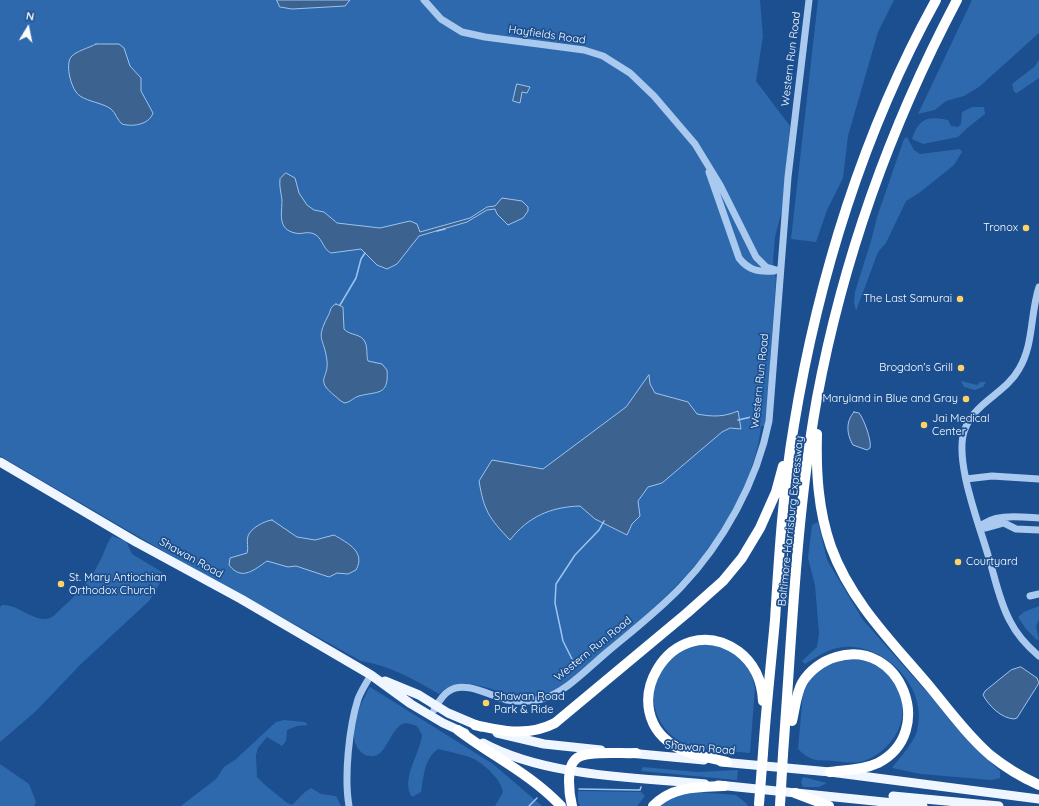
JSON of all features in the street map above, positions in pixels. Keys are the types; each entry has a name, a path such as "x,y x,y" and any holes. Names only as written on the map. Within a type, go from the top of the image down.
{"highway":[{"name":"Baltimore-Harrisburg Expressway","path":"759,805 782,523 793,427 818,306 853,191 892,91 936,0"},
{"name":"Baltimore-Harrisburg Expressway","path":"783,806 795,589 802,502 817,399 836,311 870,198 909,98 957,0"},
{"path":"817,399 821,404 817,447 818,494 826,530 845,578 863,607 979,744 1013,771 1039,785"},
{"path":"474,725 515,733 538,731 555,723 713,592 742,558 760,528 776,492 793,427"},
{"path":"792,721 795,589"},
{"path":"727,762 680,749 663,736 654,724 649,707 650,684 659,664 676,649 689,643 714,642 732,648 747,659 757,674 761,687 764,742"},
{"path":"787,754 792,721 802,684 813,670 832,658 854,655 869,658 889,669 899,681 908,702 908,718 904,733 896,747 885,758 871,766 830,772"},
{"path":"458,730 479,746 535,782 561,806"},
{"path":"572,806 569,790 570,771 574,762 580,756 636,753"},
{"path":"653,806 673,791 691,788 724,786"},
{"path":"795,793 829,801"}],"main road":[{"name":"Shawan Road","path":"0,462 136,542 241,599 371,675 402,697 444,723 487,745 518,758 570,771 795,793"},
{"name":"Shawan Road","path":"371,675 419,695 458,730"},
{"name":"Shawan Road","path":"402,697 415,700 474,725 503,735 544,744 830,772 1039,799"},
{"path":"829,801 898,797 998,806"},
{"path":"829,801 923,806"}],"street":[{"name":"Hayfields Road","path":"424,0 441,19 457,29 474,36 584,50 616,63 630,73 654,96 684,130 706,160 756,257 766,267 780,271"},
{"name":"Western Run Road","path":"435,708 448,692 460,687 514,701 533,701 554,694 578,676 660,607 695,572 721,536 738,507 764,440 771,396 788,177 809,0"},
{"name":"Hayfields Road","path":"706,160 739,258 748,268 754,271 780,271"},
{"path":"1039,287 1028,349 1020,369 1007,386 974,413 964,429 962,452 966,479 1009,620 1020,637 1039,656"},
{"path":"966,479 981,476 1039,479"},
{"path":"980,527 986,528 1003,521 1039,518"},
{"path":"1003,521 1016,529 1039,530"},
{"path":"1030,596 1039,594"},
{"path":"348,806 347,783 353,719 358,699 371,675"}],"shaded area":[{"path":"0,0 760,0 763,36 756,81 790,126 782,210 775,237 773,261 776,280 770,361 772,361 765,426 761,426 757,450 750,472 731,513 701,558 684,578 646,615 568,683 551,693 530,698 516,696 475,685 463,684 450,686 439,694 411,678 382,666 361,661 177,559 0,456"},
{"path":"277,0 350,0 345,6 292,9 280,7"},
{"path":"818,0 894,0 878,32 848,136 843,178 827,210 816,242 791,239"},
{"path":"972,0 1039,0 1039,33 979,87 964,96 946,101 935,110 918,114"},
{"path":"96,44 119,44 124,48 130,66 141,78 141,91 153,113 144,123 135,125 122,124 111,109 84,98 77,93 70,77 69,61 76,53"},
{"path":"1039,60 1039,78 1017,93 1014,92 1012,84 1034,67"},
{"path":"517,84 530,87 527,93 522,92 520,103 513,101"},
{"path":"972,107 984,107 985,114 958,137 923,144 912,139 918,127 925,120 935,118 948,120 951,126 958,127 961,124 962,112"},
{"path":"907,137 914,150 920,154 960,149 962,152 954,165 919,193 906,201 886,243 878,252 856,311 854,302 855,292 877,217 904,139"},
{"path":"286,173 295,178 299,193 307,205 314,210 324,212 337,223 380,228 410,221 417,224 420,232 470,218 487,207 495,206 502,198 522,201 528,207 528,211 523,218 508,225 497,214 495,209 487,210 467,222 419,236 397,264 387,269 377,265 361,249 331,253 326,249 316,235 310,233 295,233 285,228 281,215 282,200 280,179"},
{"path":"336,304 343,307 344,329 349,333 361,337 365,342 368,361 382,364 387,370 386,384 381,391 357,397 345,403 325,386 324,382 327,361 321,335 331,309"},
{"path":"649,375 650,384 655,393 688,402 697,414 718,416 738,411 741,429 730,428 722,432 662,483 648,487 638,501 640,516 632,524 627,535 595,519 580,506 559,508 540,515 524,525 510,540 492,520 483,500 479,481 492,460 543,469 626,407"},
{"path":"961,381 977,385 980,382 986,382 983,387 975,390 964,387"},
{"path":"854,412 859,413 867,430 870,440 870,448 867,450 853,445 849,437 848,424"},
{"path":"272,520 297,537 315,540 334,535 350,545 357,553 359,558 356,570 348,574 337,573 329,577 296,566 288,567 267,561 248,572 239,573 234,570 229,565 230,558 247,553 247,538 252,530 258,525"},
{"path":"818,522 827,560 863,620 983,755 1000,771 1000,778 991,780 921,774 892,768 915,736 919,715 916,699 910,685 900,672 888,661 874,653 859,648 844,647 833,649 805,664 802,661 817,647 819,634 815,585 808,558 812,525"},
{"path":"112,536 126,541 132,554 165,574 150,600 81,664 36,711 0,742 0,607 2,605 7,605 39,618 48,619 53,616 75,596 89,580"},
{"path":"1039,606 1039,619 1036,627 1039,639 1037,640 1026,629 1018,617 1024,612"},
{"path":"702,644 724,647 745,661 751,672 755,688 750,753 707,750 690,746 673,737 659,718 655,708 653,696 654,684 658,673 668,660 687,646"},
{"path":"854,659 877,665 892,680 899,691 902,703 902,715 899,727 894,738 886,747 876,755 864,761 849,762 814,760 798,749 803,693 810,679 829,663"},
{"path":"1021,667 1037,678 1039,683 1017,718 1014,719 996,711 983,695 985,691 1011,670"},
{"path":"370,687 493,764 542,806 495,806 503,792 499,782 491,772 472,758 438,749 433,753 427,763 421,792 412,797 408,783 409,775 421,742 422,735 417,726 407,723 397,728 383,750 374,756 365,755 359,750 355,743 354,728 356,719 361,704"},
{"path":"284,720 305,722 308,725 297,726 287,730 286,741 282,746 267,737 258,748 256,755 257,777 286,802 292,805 311,788 321,794 336,796 341,806 181,806 216,779 224,767 236,759 276,722"},
{"path":"0,764 29,784 36,802 34,806 0,806"},
{"path":"643,767 697,772 738,770 737,780 641,771"},
{"path":"803,777 827,783 819,787 803,787 801,782"},
{"path":"578,791 641,792 645,796 637,806 580,806 578,801"},
{"path":"697,792 736,795 747,804 747,806 661,806 678,796"}],"waterway":[{"path":"437,231 445,229"},
{"path":"340,305 356,278 361,259 365,253"},
{"path":"738,420 760,415"},
{"path":"576,667 563,641 555,603 556,584 575,555 599,530 604,521"},
{"path":"579,789 640,790 641,787"},
{"path":"529,806 537,798"}],"place":[{"name":"Tronox","path":"1026,228"},
{"name":"The Last Samurai","path":"960,299"},
{"name":"Brogdon’s Grill","path":"961,368"},
{"name":"Maryland in Blue and Gray","path":"966,399"},
{"name":"Jai Medical Center","path":"924,425"},
{"name":"Courtyard","path":"958,562"},
{"name":"St. Mary Antiochian Orthodox Church","path":"61,584"},
{"name":"Shawan Road Park & Ride","path":"486,703"}]}
